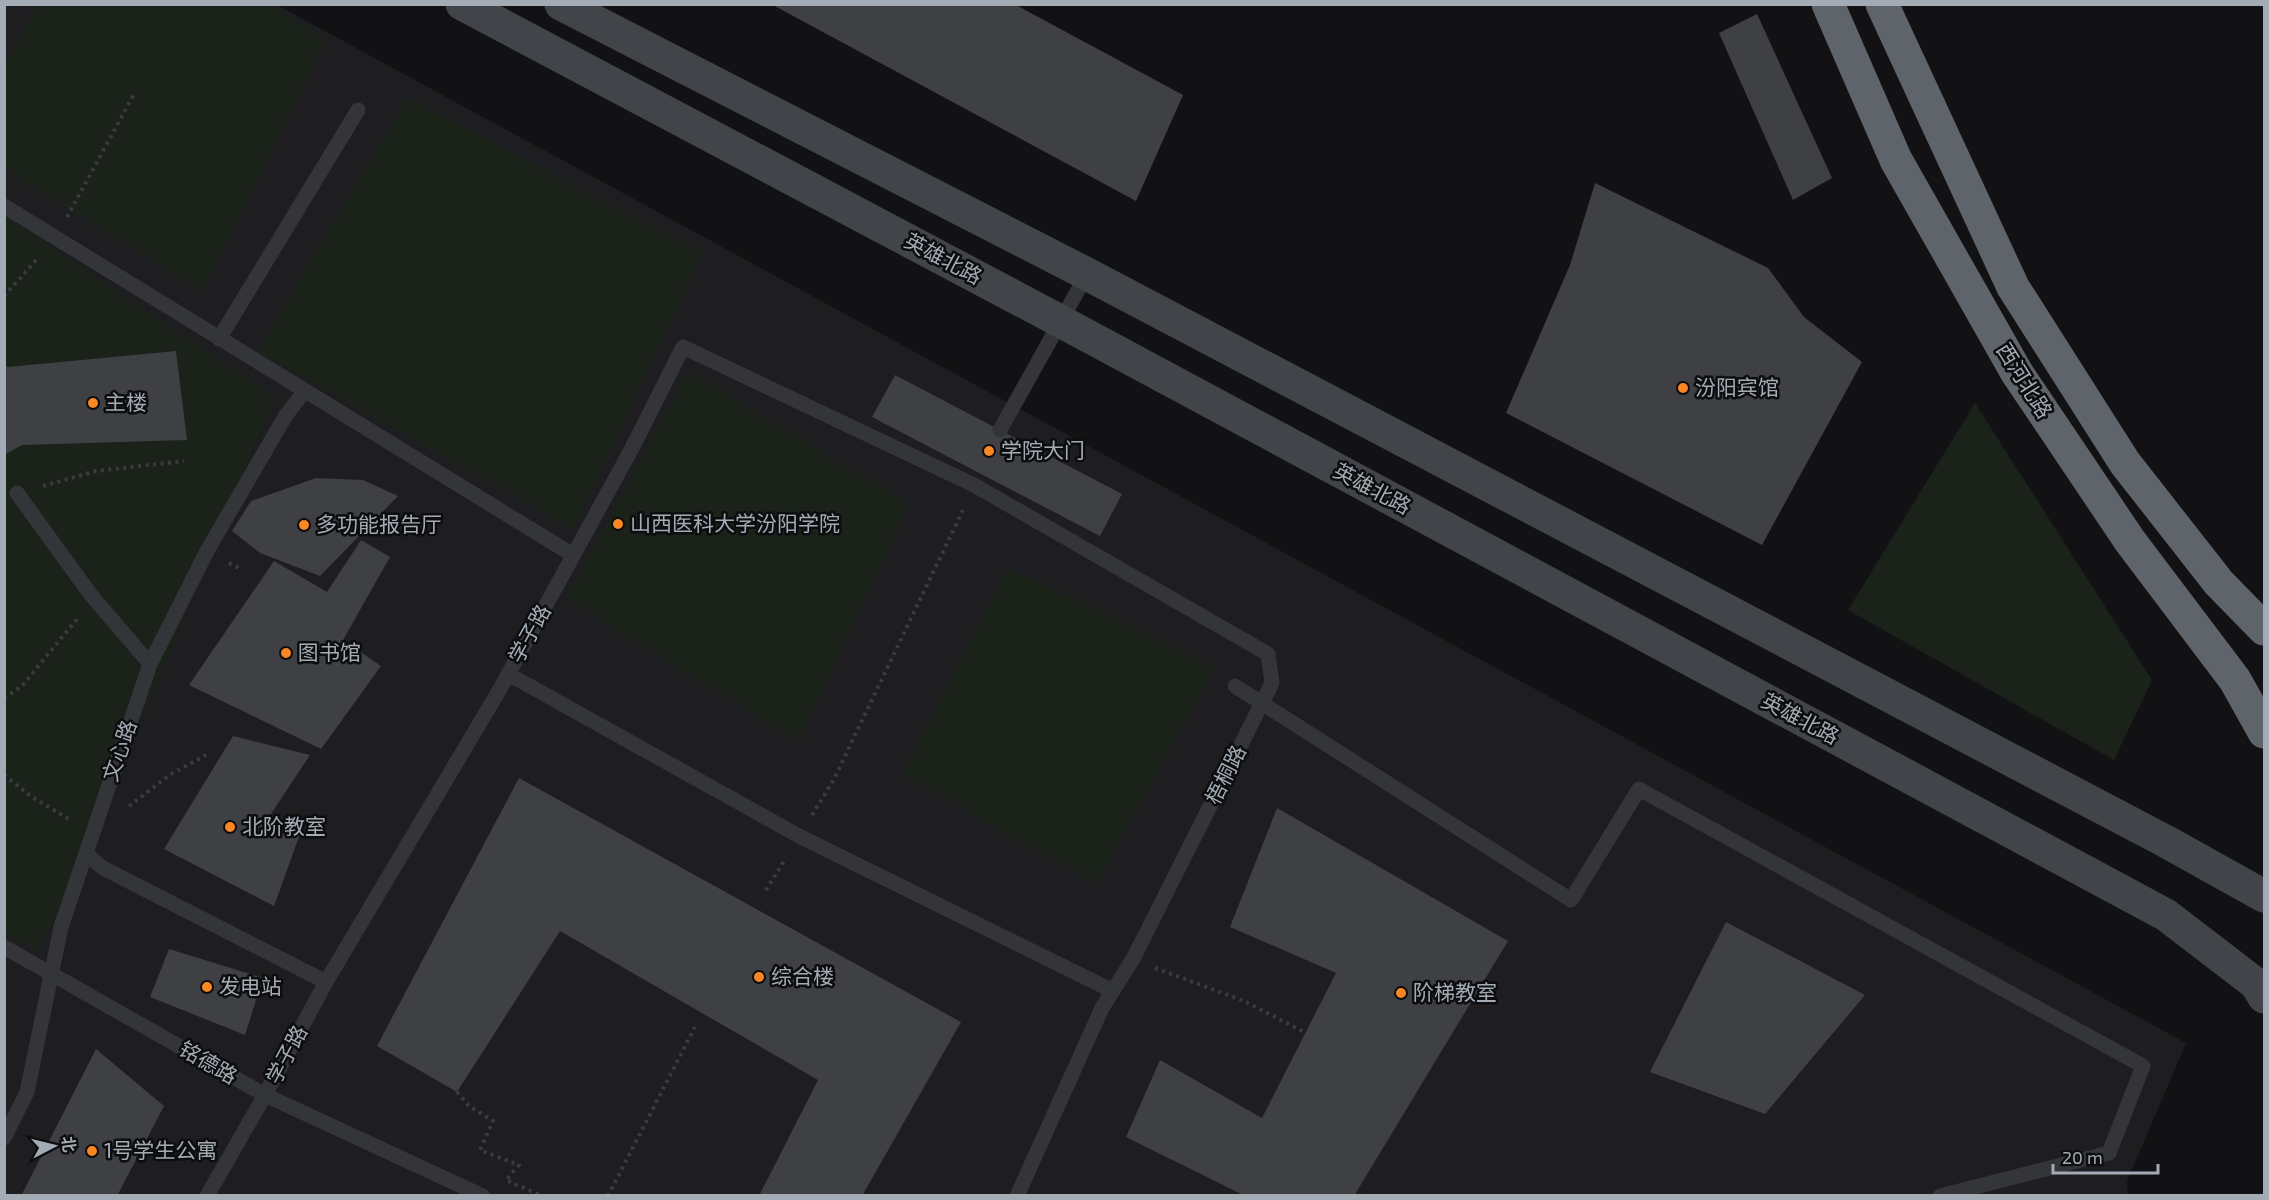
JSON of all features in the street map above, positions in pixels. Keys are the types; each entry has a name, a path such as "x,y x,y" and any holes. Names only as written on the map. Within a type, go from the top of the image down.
{"highway":[{"name":"西河北路","path":"1828,4 1896,159 2017,373 2130,541 2235,680 2265,732"},
{"name":"西河北路","path":"1882,4 2013,287 2125,463 2219,583 2265,629"}],"main road":[{"name":"英雄北路","path":"462,4 1060,321 2166,915 2256,984 2265,997"},
{"path":"561,4 1087,274 2146,831 2265,896"}],"lane":[{"path":"219,339 358,110"},
{"path":"4,206 573,555"},
{"path":"1000,430 1087,274"},
{"name":"学子路","path":"207,1196 266,1095 326,982 508,674 631,450 683,347 974,485"},
{"name":"文心路","path":"4,1138 27,1092 62,927 150,664 207,551 286,415 304,392"},
{"name":"梧桐路","path":"974,485 1268,654 1272,683 1133,959 1102,1008 1017,1196"},
{"path":"17,493 91,595 150,664"},
{"path":"508,674 799,836 1113,992"},
{"path":"1236,686 1570,900 1640,789 2143,1066 2109,1153 1940,1196"},
{"path":"86,854 103,868 326,982"},
{"name":"铭德路","path":"4,947 266,1095 483,1196"}],"path":[{"path":"4,296 57,238 134,94"},
{"path":"17,493 96,471 184,460"},
{"path":"766,890 833,782 974,485"},
{"path":"4,698 22,686 74,625 91,595"},
{"path":"4,775 32,796 92,834 171,774 206,755"},
{"path":"1133,959 1244,1001 1306,1033"},
{"path":"608,1196 695,1027"},
{"path":"457,1092 469,1106 494,1121 480,1150 519,1165 506,1180 542,1196"}],"shaded area":[{"name":"山西医科大学汾阳学院","path":"5,5 277,5 2186,1043 2127,1181 2128,1195 5,1196"},
{"path":"38,5 268,5 327,38 202,291 5,169 5,63"},
{"path":"407,98 703,252 574,529 257,352"},
{"path":"4,215 275,397 86,854 38,951 4,933"},
{"path":"688,371 909,504 799,741 566,599"},
{"path":"1975,403 2152,680 2114,760 1848,610"},
{"path":"1007,568 1216,666 1096,884 902,774"}],"building":[{"path":"771,4 1014,4 1183,95 1136,201"},
{"path":"1757,14 1832,178 1793,200 1719,33"},
{"name":"汾阳宾馆","path":"1595,183 1768,268 1804,317 1862,362 1762,545 1506,413 1570,265"},
{"name":"主楼","path":"176,351 187,440 22,445 4,455 4,365 8,367"},
{"name":"学院大门","path":"895,375 1122,494 1100,536 872,417"},
{"name":"多功能报告厅","path":"316,478 363,480 398,496 320,576 260,553 232,531 251,501"},
{"name":"图书馆","path":"361,540 390,557 343,640 381,666 321,749 189,685 274,561 327,592"},
{"name":"北阶教室","path":"233,736 310,755 267,820 300,834 274,906 164,849"},
{"name":"综合楼","path":"519,778 961,1022 862,1196 759,1196 818,1080 560,931 457,1092 377,1046"},
{"name":"阶梯教室","path":"1277,808 1508,941 1354,1196 1245,1196 1126,1137 1160,1060 1262,1118 1336,973 1230,927"},
{"path":"1726,922 1865,995 1765,1114 1650,1072"},
{"name":"发电站","path":"169,949 263,978 245,1035 150,997"},
{"name":"1号学生公寓","path":"96,1049 164,1106 117,1196 21,1196"}],"place":[{"name":"汾阳宾馆","path":"1683,388"},
{"name":"主楼","path":"93,403"},
{"name":"学院大门","path":"989,451"},
{"name":"山西医科大学汾阳学院","path":"618,524"},
{"name":"多功能报告厅","path":"304,525"},
{"name":"图书馆","path":"286,653"},
{"name":"北阶教室","path":"230,827"},
{"name":"综合楼","path":"759,977"},
{"name":"发电站","path":"207,987"},
{"name":"阶梯教室","path":"1401,993"},
{"name":"1号学生公寓","path":"92,1151"}]}
